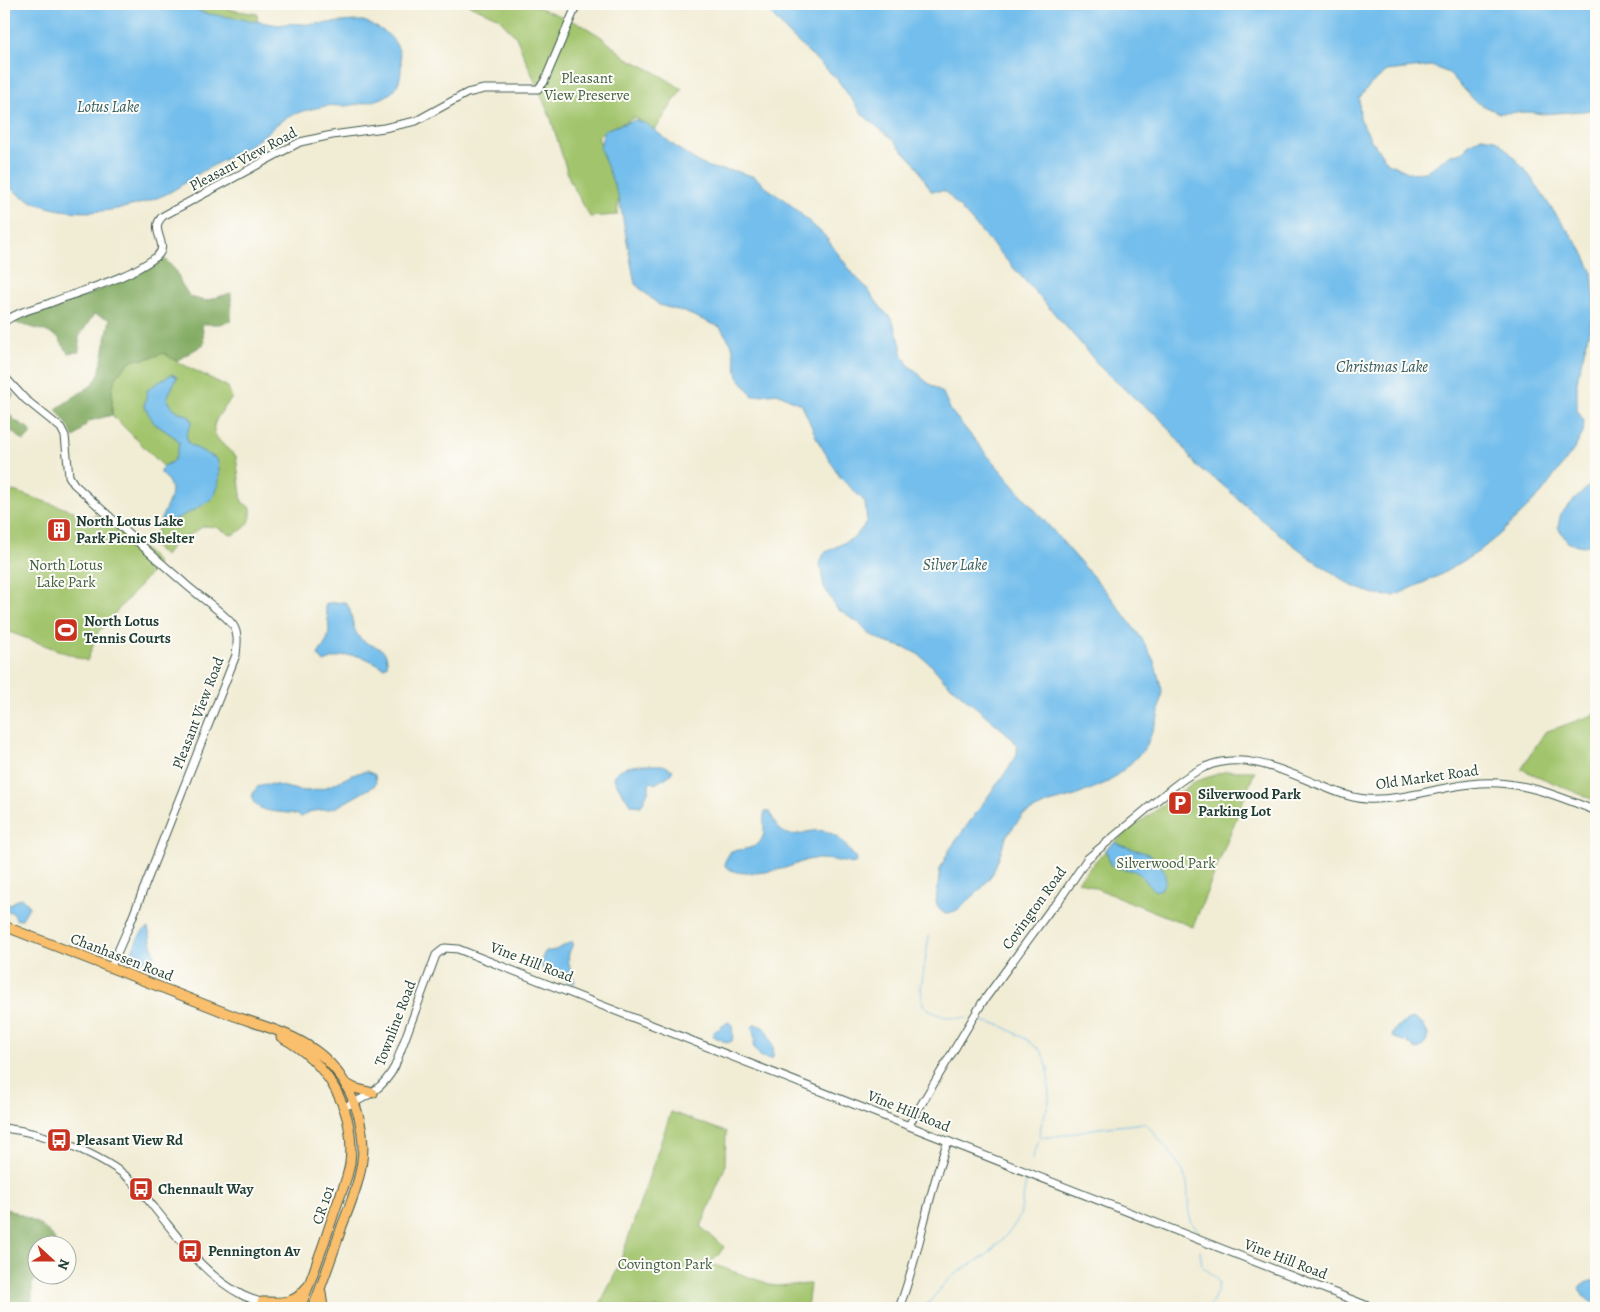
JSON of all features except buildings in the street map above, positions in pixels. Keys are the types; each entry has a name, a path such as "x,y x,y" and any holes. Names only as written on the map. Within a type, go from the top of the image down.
{"main road":[{"name":"Chanhassen Road","path":"4,926 231,1014"},
{"path":"231,1014 300,1040 317,1051 327,1060 344,1083 354,1102"},
{"name":"CR 101","path":"231,1014 292,1043 307,1055 326,1073 344,1107 349,1132 350,1164 300,1308"},
{"path":"344,1083 373,1093"},
{"name":"CR 101","path":"313,1308 360,1173 362,1136 354,1102"},
{"path":"262,1302 293,1300 305,1289 312,1277"},
{"name":"CR 101","path":"322,1285 320,1295 323,1308"},
{"path":"262,1302 272,1308"}],"street":[{"name":"Pleasant View Road","path":"4,322 22,312 111,281 144,266 159,255 161,251 162,246 157,227 158,220 163,216 300,142 416,121 467,93 484,89 538,89 544,82 577,4"},
{"name":"Pleasant View Road","path":"4,376 25,399 61,428 65,436 69,476 74,484 184,584 233,625 236,632 236,655 130,926 111,967"},
{"name":"Old Market Road","path":"1233,761 1270,766 1342,794 1365,799 1390,798 1477,783 1499,782 1524,786 1596,811"},
{"name":"Covington Road","path":"909,1125 982,1003 1050,910 1058,902 1087,859 1187,777 1206,766 1233,761"},
{"name":"Vine Hill Road","path":"436,955 445,948 466,951 1373,1308"},
{"name":"Townline Road","path":"344,1107 373,1093 385,1082 395,1066 436,955"},
{"path":"4,1128 33,1133 81,1150 110,1164 135,1184 203,1268 238,1293 281,1308"},
{"path":"899,1308 913,1268 930,1197 948,1141"}],"green space":[{"path":"187,4 213,4 232,10 257,14 258,26 209,16"},
{"name":"Pleasant View Preserve","path":"467,4 529,4 536,6 582,25 600,36 627,58 655,72 682,89 655,130 634,117 606,130 598,137 619,198 617,215 590,217 570,181 551,119 516,37 499,18"},
{"path":"164,258 177,272 181,283 190,297 205,301 231,293 231,321 219,324 202,324 204,344 176,361 164,353 146,359 132,360 119,373 113,384 112,415 89,421 74,438 69,427 56,409 92,385 99,375 110,319 94,314 79,337 79,352 68,353 58,337 45,331 12,322 128,278"},
{"path":"164,353 228,387 232,398 219,416 214,429 219,440 236,456 242,502 251,508 249,522 241,530 232,535 216,527 204,526 172,546 165,556 152,545 161,519 169,523 217,459 189,444 186,435 192,421 189,416 173,407 167,398 177,377 154,423 176,438 179,443 176,455 171,463 163,466 112,415 113,384 119,373 132,360 146,359"},
{"path":"4,385 14,395 4,406"},
{"path":"4,406 14,420 28,428 32,433 24,441 9,429 4,430"},
{"name":"North Lotus Lake Park","path":"13,491 91,517 105,513 158,565 103,628 99,630 87,661 4,630 4,498"},
{"path":"1596,714 1596,801 1521,769 1545,732"},
{"name":"Silverwood Park","path":"1226,771 1255,771 1193,927 1078,881 1100,856 1128,831 1194,782"},
{"name":"Covington Park","path":"671,1112 726,1132 725,1167 701,1227 724,1247 717,1257 709,1263 775,1286 810,1284 807,1308 598,1308 618,1268"},
{"path":"4,1208 39,1224 51,1234 28,1234 28,1284 33,1284 32,1308 4,1308"}],"water":[{"name":"Lotus Lake","path":"4,4 187,4 203,13 279,25 364,21 381,30 393,40 399,50 401,74 397,86 392,92 376,100 345,106 317,108 288,117 237,153 164,195 124,208 81,212 60,210 39,204 20,195 4,182"},
{"name":"Christmas Lake","path":"762,4 1596,4 1596,110 1542,114 1530,112 1499,113 1476,102 1449,73 1431,66 1387,71 1371,84 1359,98 1360,118 1371,140 1388,163 1410,173 1426,172 1450,155 1465,151 1468,145 1481,137 1496,139 1530,176 1582,250 1592,271 1594,298 1590,327 1577,381 1577,410 1584,421 1583,433 1575,448 1541,494 1500,534 1478,552 1440,575 1394,596 1377,595 1352,586 1309,557 1264,522 1218,481 1197,467 1182,445 1157,415 1140,403 1102,369 945,191 931,191 915,163 891,138 863,115 837,79 790,35"},
{"name":"Silver Lake","path":"635,120 647,124 701,164 715,169 736,171 755,177 785,200 824,235 854,275 892,319 903,356 909,366 924,380 943,393 951,411 988,456 1110,596 1142,639 1154,661 1162,690 1158,717 1146,747 1128,766 1108,782 1075,796 1046,804 1023,815 1007,835 993,873 981,889 958,910 945,914 939,909 936,902 940,869 950,849 1017,755 1017,745 1010,736 945,681 918,654 882,641 868,633 859,623 837,609 824,587 820,564 824,553 855,537 867,522 865,502 840,477 818,441 802,405 777,393 753,396 738,377 732,345 720,327 684,312 659,305 635,284 619,198 600,148 604,130"},
{"path":"172,374 177,377 167,398 173,407 189,416 192,422 186,435 189,444 217,459 219,478 216,493 210,500 168,523 161,519 171,494 171,489 166,478 160,472 163,466 171,463 175,458 179,443 176,438 154,423 144,406 148,389"},
{"path":"1596,479 1596,543 1583,546 1568,543 1558,527 1561,513"},
{"path":"345,602 350,610 357,634 365,642 382,650 387,659 387,666 383,667 368,659 348,655 324,662 318,655 328,635 329,625 325,606 327,603"},
{"path":"639,765 663,765 673,770 670,775 655,784 652,782 649,784 649,790 641,806 632,805 614,779 620,770"},
{"path":"367,771 375,775 376,782 374,786 335,808 308,812 302,817 290,813 265,810 255,804 252,799 254,791 261,785 271,784 301,791 315,790"},
{"path":"765,811 770,812 782,831 789,834 819,831 833,834 856,858 856,862 853,864 813,859 771,871 745,873 730,870 725,866 726,859 731,851 749,848 762,839"},
{"path":"1115,842 1154,857 1159,862 1166,881 1161,889 1155,891 1134,871 1110,865 1106,849"},
{"path":"20,898 27,902 29,907 22,919 17,920 12,912 8,912 5,909 6,906"},
{"path":"148,928 155,956 139,961 129,958 138,937"},
{"path":"572,941 569,960 575,982 573,984 542,968 543,957 546,951 556,950"},
{"path":"1413,1018 1422,1024 1428,1034 1425,1044 1416,1050 1407,1042 1394,1038 1392,1034 1397,1027"},
{"path":"728,1022 732,1025 733,1035 732,1041 727,1043 713,1036 714,1032"},
{"path":"755,1024 765,1028 774,1051 772,1059 761,1057 753,1046 755,1039 752,1027"},
{"path":"1596,1281 1596,1305 1582,1296 1579,1288 1581,1285"}],"waterway":[{"path":"929,936 921,988 923,1005 943,1016 966,1018"},
{"path":"980,1021 1000,1025 1026,1039 1041,1051 1048,1068 1049,1102 1032,1160"},
{"path":"1040,1137 1143,1123 1148,1126 1170,1152 1183,1173 1186,1180 1189,1214 1194,1226 1199,1231"},
{"path":"924,1308 950,1278 987,1255 1011,1230 1020,1216 1026,1181"},
{"path":"1200,1250 1202,1266 1219,1283 1209,1308"}],"place":[{"name":"North Lotus Lake Park Picnic Shelter","path":"59,530"},
{"name":"North Lotus Tennis Courts","path":"66,630"},
{"name":"Silverwood Park Parking Lot","path":"1180,803"},
{"name":"Pleasant View Rd","path":"59,1140"},
{"name":"Chennault Way","path":"141,1189"},
{"name":"Pennington Av","path":"190,1251"}]}
